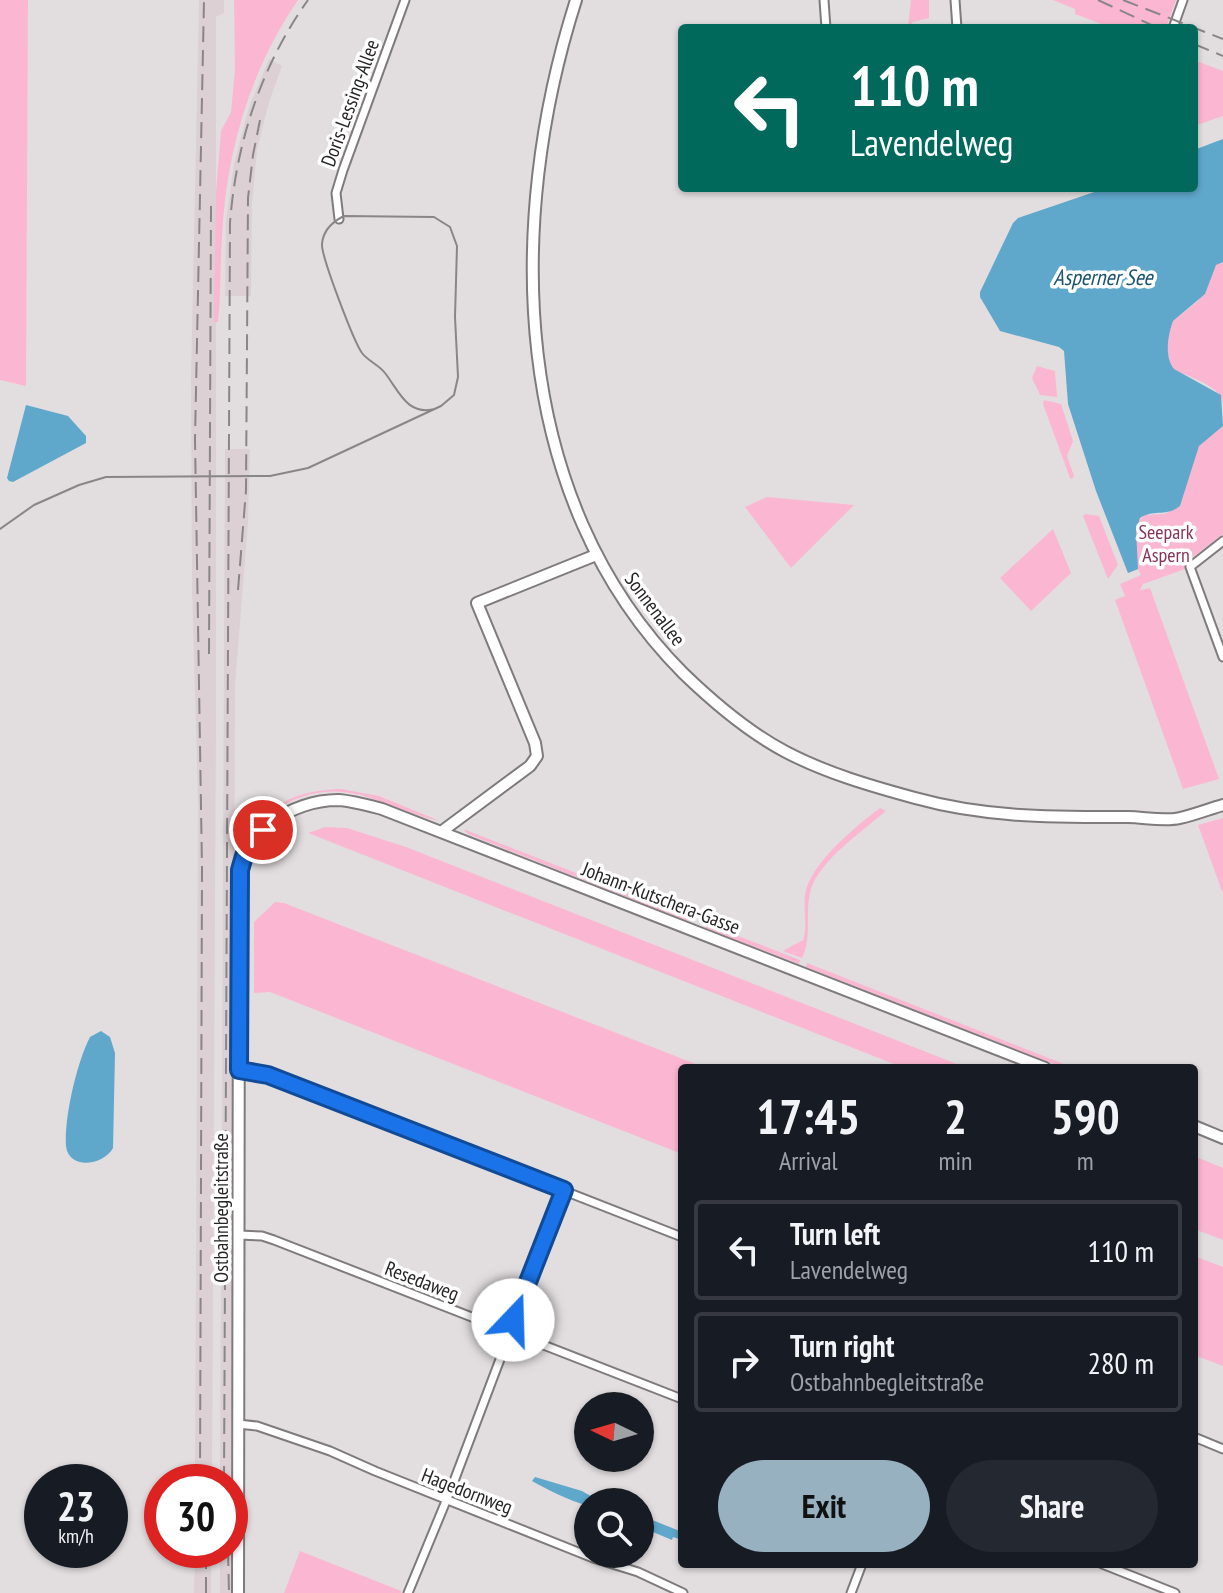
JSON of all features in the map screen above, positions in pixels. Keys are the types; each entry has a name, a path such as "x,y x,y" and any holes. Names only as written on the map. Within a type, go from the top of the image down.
{"street":[{"name":"Doris-Lessing-Allee","path":"339,219 336,193 405,0"},
{"name":"Sonnenallee","path":"576,0 555,76 538,165 532,289 539,362 553,433 574,501 596,555 641,626 705,694 759,736 819,767 919,799 1004,815 1058,818 1179,819 1223,805"},
{"path":"824,0 826,24"},
{"path":"955,0 957,24"},
{"path":"1174,24 1183,0"},
{"path":"1223,541 1190,567 1223,657"},
{"path":"441,832 530,766 537,756 535,743 477,603 596,555"},
{"name":"Johann-Kutschera-Gasse","path":"263,830 284,814 312,803 336,800 360,802 1035,1064"},
{"name":"Ostbahnbegleitstraße","path":"238,1593 240,870 244,856 263,830"},
{"path":"239,1070 268,1075 678,1235"},
{"path":"1198,1128 1223,1138"},
{"path":"408,1593 564,1190"},
{"name":"Resedaweg","path":"239,1235 267,1237 678,1397"},
{"name":"Hagedornweg","path":"238,1424 257,1426 330,1451 593,1558 638,1572 683,1593"},
{"path":"1198,1439 1223,1449"},
{"path":"851,1593 860,1568"},
{"path":"1112,1568 1175,1593"}],"shaded area":[{"path":"199,0 224,0 224,13 216,17 212,1464 195,1464 198,802 192,586 191,379"},
{"path":"269,59 282,66 257,150 252,203 251,296 225,296 226,221 234,164 249,107"},
{"path":"225,449 250,449 248,523 235,685 232,1464 220,1464"},
{"path":"195,1568 211,1568 211,1593 194,1593"},
{"path":"220,1568 232,1568 232,1593 220,1593"}],"green space":[{"path":"0,0 28,0 26,386 0,380"},
{"path":"234,0 298,0 266,55 235,144 224,206 218,322 214,322 216,193 221,131 231,112 235,69"},
{"path":"911,0 929,0 929,18 908,24"},
{"path":"1053,0 1176,0 1167,24 1101,24 1075,14 1075,9"},
{"path":"1198,62 1223,71 1223,116 1198,125"},
{"path":"1223,262 1223,402 1210,386 1174,370 1168,346 1173,321 1198,301 1216,265"},
{"path":"1037,366 1055,371 1057,397 1040,395 1032,378"},
{"path":"1044,400 1061,404 1073,441 1067,456 1074,476 1072,479 1043,404"},
{"name":"Seepark Aspern","path":"1223,426 1223,534 1189,560 1185,569 1143,584 1140,590 1150,588 1219,779 1183,789 1115,600 1125,596 1120,584 1141,575 1138,569 1128,573 1115,539 1132,538 1144,515 1165,514 1180,506 1197,449 1192,444"},
{"path":"767,497 854,505 791,568 745,507"},
{"path":"1083,516 1099,516 1118,565 1108,579"},
{"path":"1053,529 1071,573 1031,611 1000,578"},
{"path":"341,789 379,796 440,821 345,792 305,796 283,805 284,809 270,812 303,794"},
{"path":"880,808 886,811 844,846 816,878 809,898 807,941 802,958 783,951 803,940 805,895 815,871 835,847"},
{"path":"1223,818 1223,894 1198,825"},
{"path":"325,827 347,828 406,847 957,1064 894,1064 308,833"},
{"path":"466,830 689,917 687,921"},
{"path":"275,902 284,903 696,1064 678,1064 678,1152 270,992 254,993 254,922"},
{"path":"707,924 800,960 799,964 705,928"},
{"path":"807,963 1064,1064 1054,1064 806,967"},
{"path":"1198,1158 1223,1168 1223,1240 1198,1231"},
{"path":"1198,1258 1223,1267 1223,1366 1198,1357"},
{"path":"300,1551 401,1591 401,1593 284,1593"}],"water":[{"name":"Asperner See","path":"1223,139 1223,262 1216,265 1205,294 1173,321 1169,358 1174,369 1221,395 1223,426 1199,446 1180,506 1140,518 1136,530 1138,569 1128,573 1096,491 1068,404 1064,351 1000,331 980,292 1018,218 1094,192 1198,192 1198,148"},
{"path":"26,405 68,416 86,436 86,443 13,482 7,478"},
{"path":"101,1031 110,1037 115,1053 113,1148 109,1154 87,1163 73,1159 69,1154 66,1134 69,1106 85,1048 90,1037"},
{"path":"535,1477 574,1489 574,1501 552,1492 532,1481"},
{"path":"654,1521 678,1530 678,1539 673,1537 672,1540 654,1532"}],"tram line":[{"path":"0,529 34,505 106,477 270,476 308,468 441,406 454,395 458,377 455,317 457,246 450,227 434,217 344,216 329,227 322,244 332,281 358,346 364,356 383,370 411,405 417,409 425,410 435,409"}],"railway":[{"path":"200,1464 202,868 195,439 204,0"},
{"path":"224,1464 230,223 238,164 254,106 277,51 308,0"},
{"path":"1098,0 1149,24"},
{"path":"1123,0 1185,24"},
{"path":"1198,29 1223,39"},
{"path":"1198,46 1223,56"},
{"path":"238,590 246,490 248,198 260,120"},
{"path":"209,654 211,206"},
{"path":"206,1568 206,1593"},
{"path":"228,1568 229,1593"}],"route":[{"path":"263,830 252,842 240,870 239,1070 268,1075 564,1190 513,1320"}]}
